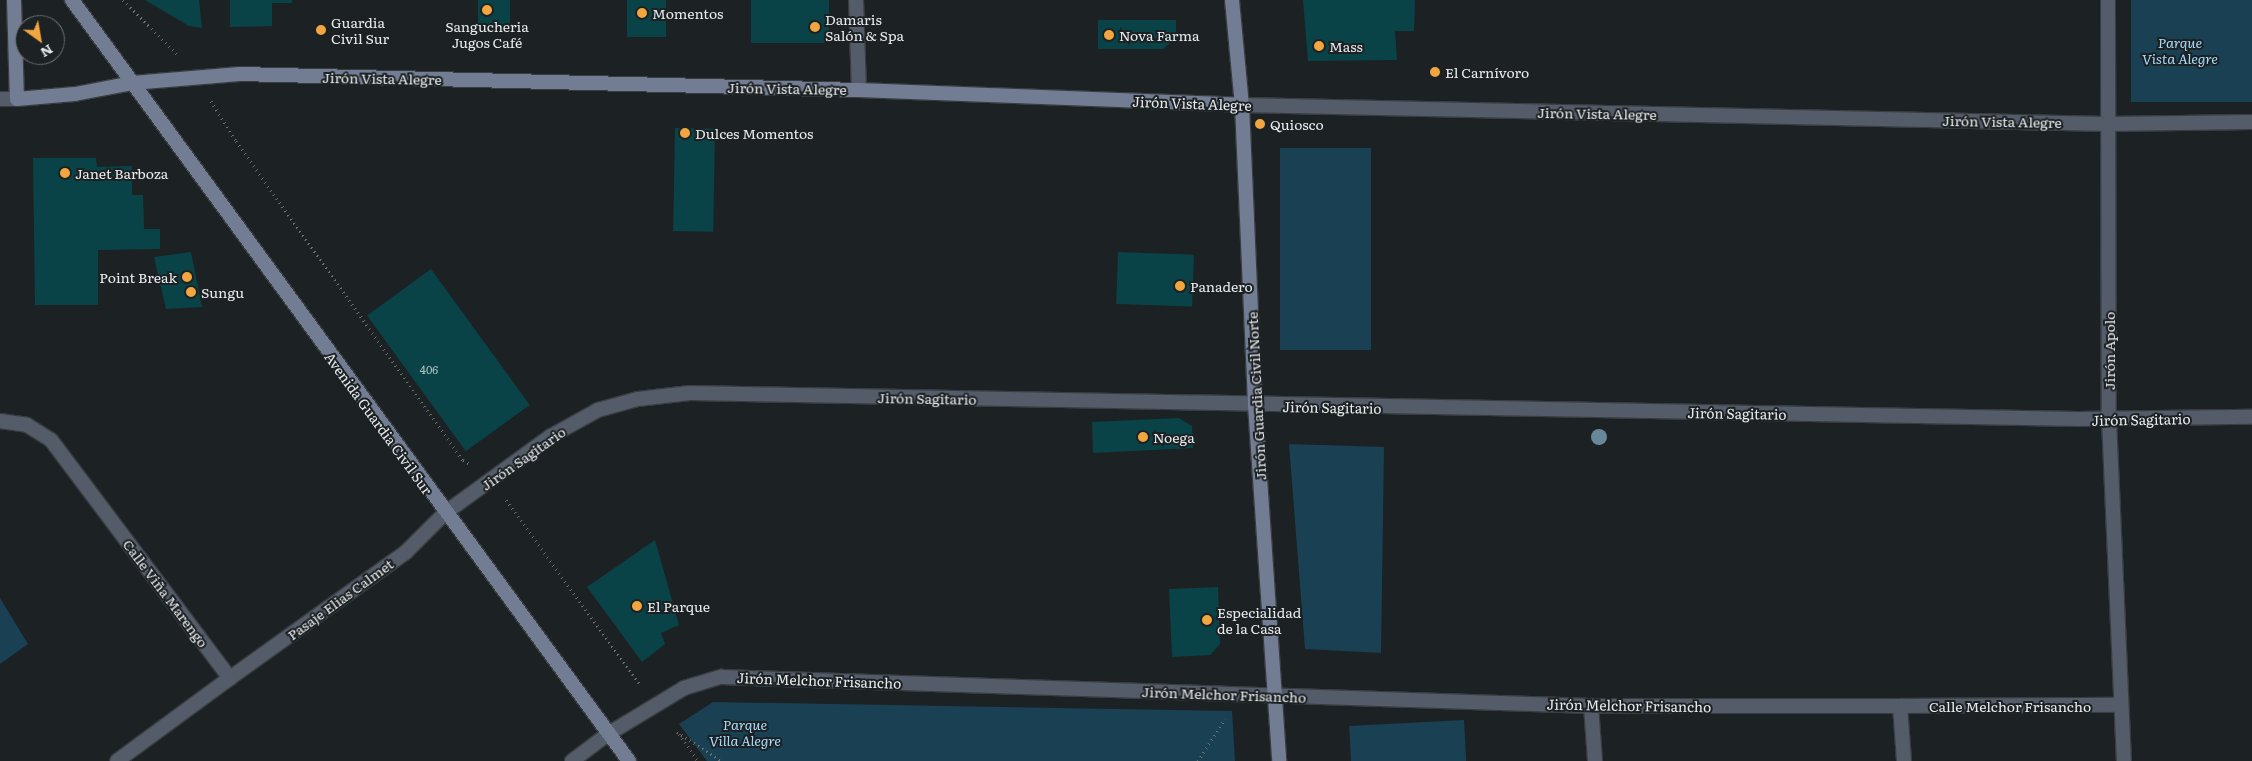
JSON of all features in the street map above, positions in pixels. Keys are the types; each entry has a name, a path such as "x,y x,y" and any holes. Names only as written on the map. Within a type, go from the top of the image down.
{"main road":[{"path":"14,0 16,99 75,94 132,83"},
{"name":"Avenida Guardia Civil Sur","path":"72,0 445,513 629,761"},
{"name":"Jirón Guardia Civil Norte","path":"1232,0 1242,105 1255,405 1279,761"},
{"name":"Jirón Vista Alegre","path":"132,83 240,74 859,90 1242,105"}],"street":[{"path":"856,0 859,90"},
{"name":"Jirón Apolo","path":"2108,0 2107,124 2110,420 2124,761"},
{"path":"0,100 16,99"},
{"name":"Jirón Vista Alegre","path":"1242,105 2107,124 2252,122"},
{"name":"Jirón Sagitario","path":"445,513 551,436 598,410 638,399 690,393 2110,420 2252,417"},
{"name":"Calle Viña Marengo","path":"0,422 27,426 51,440 230,678"},
{"name":"Pasaje Elias Calmet","path":"230,678 406,552 445,513"},
{"name":"Jirón Melchor Frisancho","path":"572,761 608,734 691,685 721,677 1591,706 1900,706"},
{"path":"117,761 230,678"},
{"name":"Calle Melchor Frisancho","path":"1900,706 2121,705"},
{"path":"1591,706 1595,761"},
{"path":"1900,706 1904,761"}],"path":[{"path":"123,0 163,37 197,78 236,141 463,460 491,479 639,683"},
{"path":"1198,761 1226,718"},
{"path":"698,761 677,732 722,761"}],"green space":[{"name":"Parque Vista Alegre","path":"2131,0 2252,0 2252,102 2131,102"},
{"path":"1280,148 1371,148 1371,350 1280,350"},
{"path":"1289,444 1384,447 1381,653 1305,649"},
{"path":"0,598 28,644 0,664"},
{"name":"Parque Villa Alegre","path":"713,702 1232,711 1235,761 707,761 679,724"},
{"path":"1464,720 1466,761 1351,761 1349,726"}],"building":[{"path":"145,0 199,0 202,28 189,26"},
{"path":"230,0 292,0 292,3 272,3 272,26 230,27"},
{"path":"478,0 510,0 510,34 478,34"},
{"path":"627,0 666,0 666,37 627,37"},
{"path":"751,0 829,0 829,43 751,43"},
{"path":"1303,0 1415,0 1414,31 1395,31 1397,60 1308,61"},
{"path":"1098,20 1176,20 1176,38 1163,49 1098,49"},
{"path":"675,128 715,129 713,232 673,231"},
{"path":"33,158 96,158 97,167 132,166 132,195 143,195 144,229 160,229 160,249 98,250 98,305 35,305"},
{"path":"191,252 202,307 166,309 154,257"},
{"path":"1118,252 1194,255 1192,307 1116,304"},
{"path":"431,269 530,405 466,451 367,315"},
{"name":"Noega","path":"1179,418 1192,426 1193,448 1093,453 1092,422"},
{"name":"El Parque","path":"655,540 679,625 661,633 665,644 642,662 587,587"},
{"path":"1218,587 1220,644 1210,655 1172,657 1169,589"}],"place":[{"name":"Sangucheria Jugos Café","path":"487,10"},
{"name":"Momentos","path":"642,13"},
{"name":"Damaris Salón & Spa","path":"815,27"},
{"name":"Guardia Civil Sur","path":"321,30"},
{"name":"Nova Farma","path":"1109,35"},
{"name":"Mass","path":"1319,46"},
{"name":"El Carnívoro","path":"1435,72"},
{"name":"Quiosco","path":"1260,124"},
{"name":"Dulces Momentos","path":"685,133"},
{"name":"Janet Barboza","path":"65,173"},
{"name":"Point Break","path":"187,277"},
{"name":"Panadero","path":"1180,286"},
{"name":"Sungu","path":"191,292"},
{"name":"Noega","path":"1143,437"},
{"name":"El Parque","path":"637,606"},
{"name":"Especialidad de la Casa","path":"1207,620"}]}
